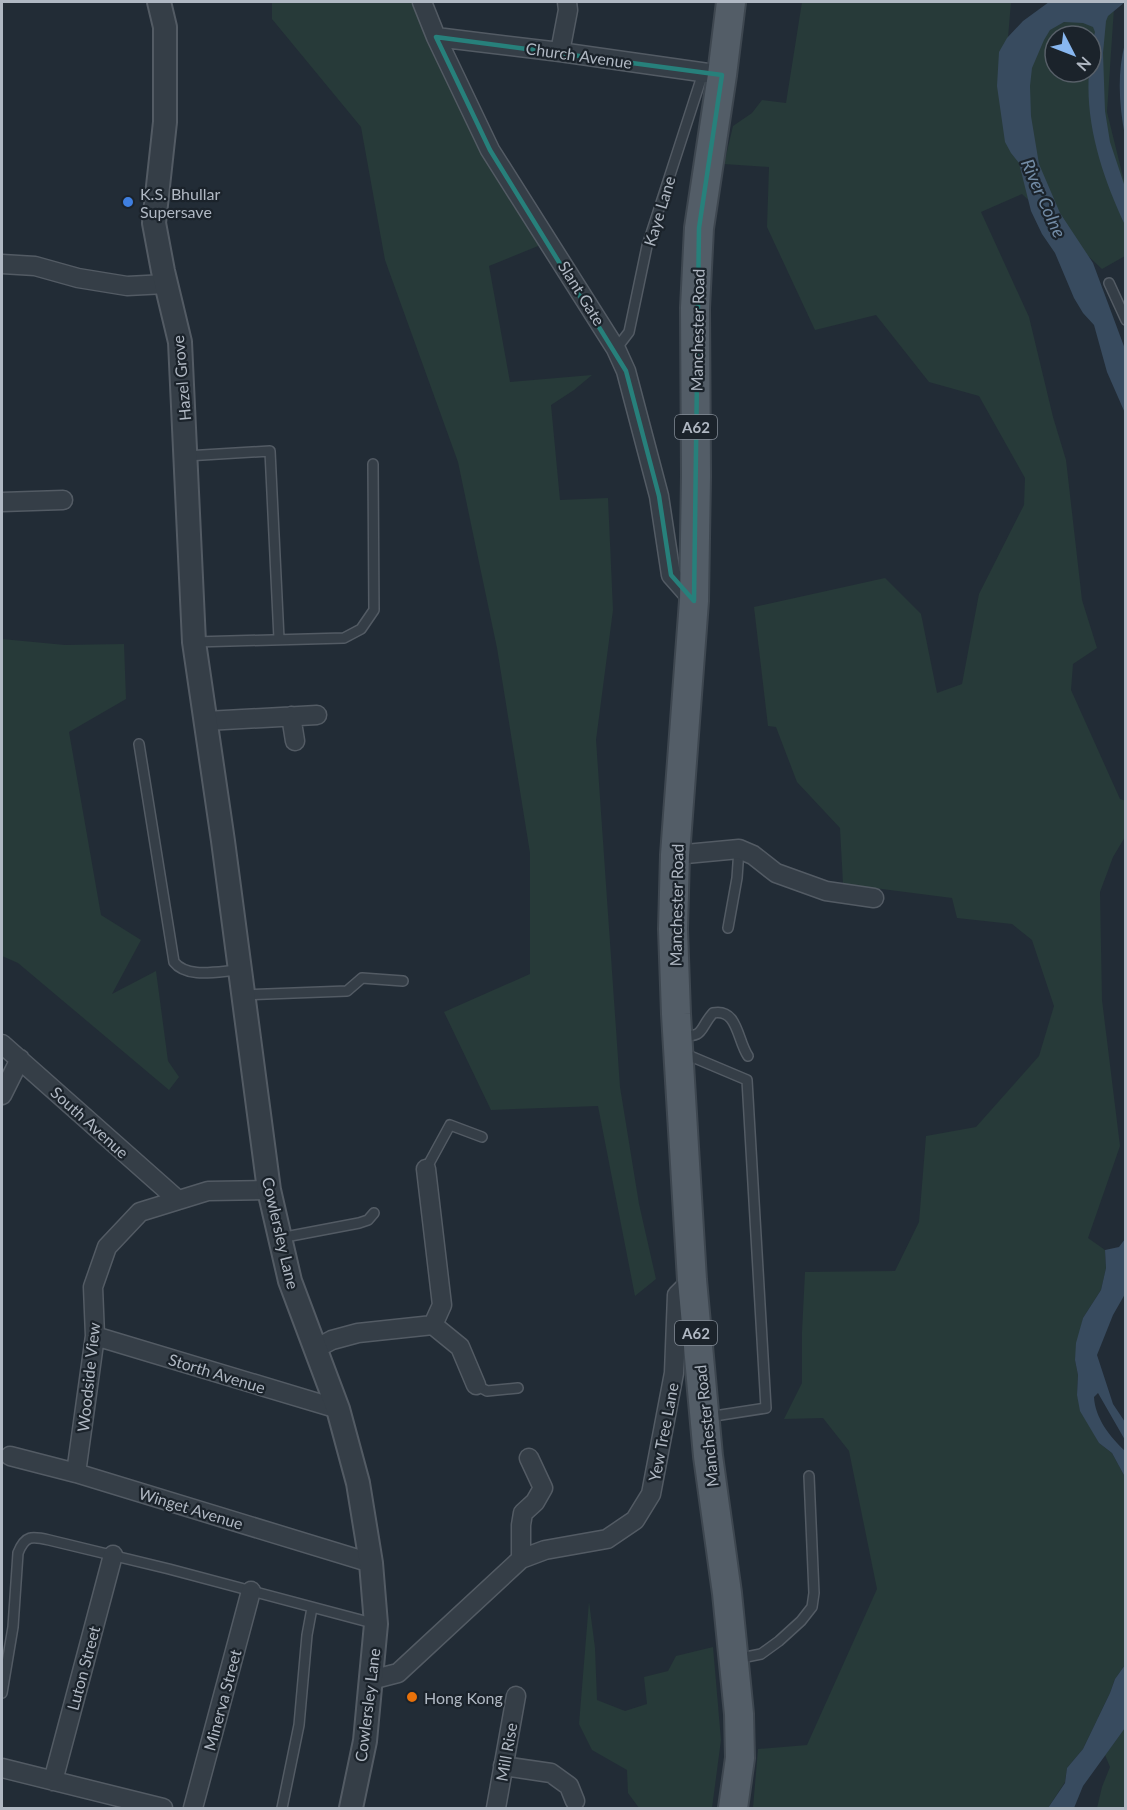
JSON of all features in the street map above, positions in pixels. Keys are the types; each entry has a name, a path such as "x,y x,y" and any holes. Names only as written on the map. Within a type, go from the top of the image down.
{"main road":[{"name":"Manchester Road","path":"731,2 713,74 699,228 695,308 694,601 675,855 674,928 677,1043 692,1280 708,1456 727,1593 739,1713 740,1758 733,1809"}],"street":[{"name":"Hazel Grove","path":"159,2 165,27 165,122 154,223 180,342 194,642 206,720"},
{"name":"Slant Gate","path":"422,2 436,37 490,150 616,349 626,370 659,496 671,575 694,601"},
{"path":"560,52 568,10 567,2"},
{"name":"Church Avenue","path":"436,37 713,74"},
{"path":"2,264 35,266 78,278 127,286 166,285"},
{"path":"2,502 63,500"},
{"path":"206,720 317,715"},
{"path":"291,716 296,741"},
{"name":"Cowlersley Lane","path":"206,720 270,1190 290,1281 338,1409 358,1483 371,1563 375,1624 371,1680 365,1741 351,1809"},
{"path":"675,855 739,849 753,855 776,873 826,891 873,898"},
{"name":"South Avenue","path":"2,1044 178,1200"},
{"path":"2,1095 20,1059"},
{"path":"426,1169 442,1305 433,1325"},
{"name":"Woodside View","path":"76,1473 95,1336 93,1287 107,1247 141,1212 208,1191 270,1190"},
{"name":"Yew Tree Lane","path":"371,1680 398,1673 521,1559 545,1550 607,1539 635,1520 651,1494 675,1373 677,1294 692,1280"},
{"path":"315,1349 332,1340 358,1333 433,1325 459,1347 476,1384"},
{"name":"Storth Avenue","path":"95,1336 338,1409"},
{"name":"Winget Avenue","path":"10,1456 76,1473 371,1563"},
{"path":"521,1559 523,1513 535,1502 543,1488 529,1458"},
{"name":"Luton Street","path":"53,1780 113,1555"},
{"name":"Minerva Street","path":"193,1809 251,1591"},
{"name":"Mill Rise","path":"496,1809 516,1696"},
{"path":"502,1766 550,1773 569,1786 575,1801"},
{"path":"2,1768 163,1809"}],"lane":[{"name":"Kaye Lane","path":"616,349 629,332 647,246 713,74"},
{"path":"1109,284 1125,320"},
{"path":"186,456 270,451 279,639"},
{"path":"194,642 344,638 361,629 374,610 373,464"},
{"path":"139,744 174,962 178,967 200,973 241,970"},
{"path":"728,928 737,878 739,849"},
{"path":"244,995 347,991 362,978 403,981"},
{"path":"677,1043 698,1034 712,1014 720,1012 727,1014 734,1023 742,1048 748,1056"},
{"path":"677,1043 747,1080 765,1408 704,1418"},
{"path":"426,1169 450,1125 482,1137"},
{"path":"280,1238 359,1223 368,1220 374,1213"},
{"path":"476,1384 487,1391 518,1388"},
{"path":"734,1660 761,1654 780,1641 812,1607 814,1593 809,1476"},
{"path":"2,1693 13,1627 18,1553 21,1544 26,1539 39,1538 113,1555 375,1624"},
{"path":"282,1809 298,1725 312,1608"}],"highlighted area":[{"path":"436,37 722,75 699,228 694,601 671,575 659,496 626,371 490,150"}],"green space":[{"path":"272,2 413,2 483,156 543,244 489,266 510,382 592,375 551,405 560,500 608,498 613,610 596,740 620,1087 639,1204 656,1279 635,1296 598,1106 491,1110 444,1012 530,974 530,853 497,648 458,462 385,260 361,127 272,19"},
{"path":"802,2 1011,2 1008,38 1043,28 1043,84 1103,84 1103,24 1057,24 1114,8 1107,112 1125,185 1125,256 1102,269 1022,194 981,212 1029,317 1053,417 1066,460 1082,600 1097,648 1073,664 1071,690 1120,799 1126,801 1125,837 1113,857 1100,892 1102,1000 1120,1146 1088,1238 1105,1250 1106,1268 1101,1290 1083,1318 1075,1360 1078,1375 1077,1395 1099,1443 1112,1453 1125,1477 1125,1665 1115,1679 1083,1749 1067,1768 1065,1782 1048,1808 753,1808 758,1749 807,1745 877,1589 849,1451 823,1418 784,1419 802,1383 805,1272 895,1271 919,1222 926,1136 976,1127 1039,1056 1054,1006 1032,940 1012,924 957,918 952,898 843,884 840,828 797,782 776,727 768,726 754,607 885,578 921,614 937,693 962,684 979,594 1024,505 1025,478 979,396 929,382 876,315 815,330 767,227 769,167 724,164 733,126 752,113 762,100 786,103"},
{"path":"2,639 65,645 124,644 126,699 69,732 101,915 141,940 112,994 156,971 168,1061 179,1077 169,1090 18,963 2,956"},
{"path":"589,1602 595,1648 597,1700 625,1711 647,1704 644,1677 668,1671 676,1656 713,1647 721,1740 712,1808 639,1808 628,1793 627,1770 592,1750 579,1724"},
{"path":"1125,1728 1125,1808 1097,1808 1110,1767 1105,1755"}],"water":[{"name":"River Colne","path":"1049,2 1125,2 1108,16 1103,53 1103,24 1064,22 1043,24 1043,42 1032,68 1030,86 1031,116 1039,164 1060,213 1093,263 1125,349 1125,413 1107,372 1094,325 1074,298 1055,253 1042,234 1031,211 1019,163 1005,142 997,86 999,52 1007,38 1023,21"},
{"path":"1125,43 1125,136 1120,89"},
{"path":"1103,53 1105,111 1110,142 1125,187 1125,225 1097,151 1088,84 1103,84"},
{"path":"1125,1239 1125,1294 1113,1315 1097,1355 1113,1404 1125,1422 1125,1440 1098,1393 1094,1397 1097,1412 1104,1427 1125,1451 1125,1477 1112,1453 1099,1443 1080,1411 1075,1360 1076,1343 1083,1318 1101,1290 1106,1268 1105,1250 1119,1247"},
{"path":"1125,1665 1125,1728 1083,1786 1074,1808 1048,1808 1065,1783 1067,1768 1083,1749 1115,1679"}],"place":[{"name":"K.S. Bhullar Supersave","path":"128,202"},
{"name":"Hong Kong","path":"412,1697"}]}
